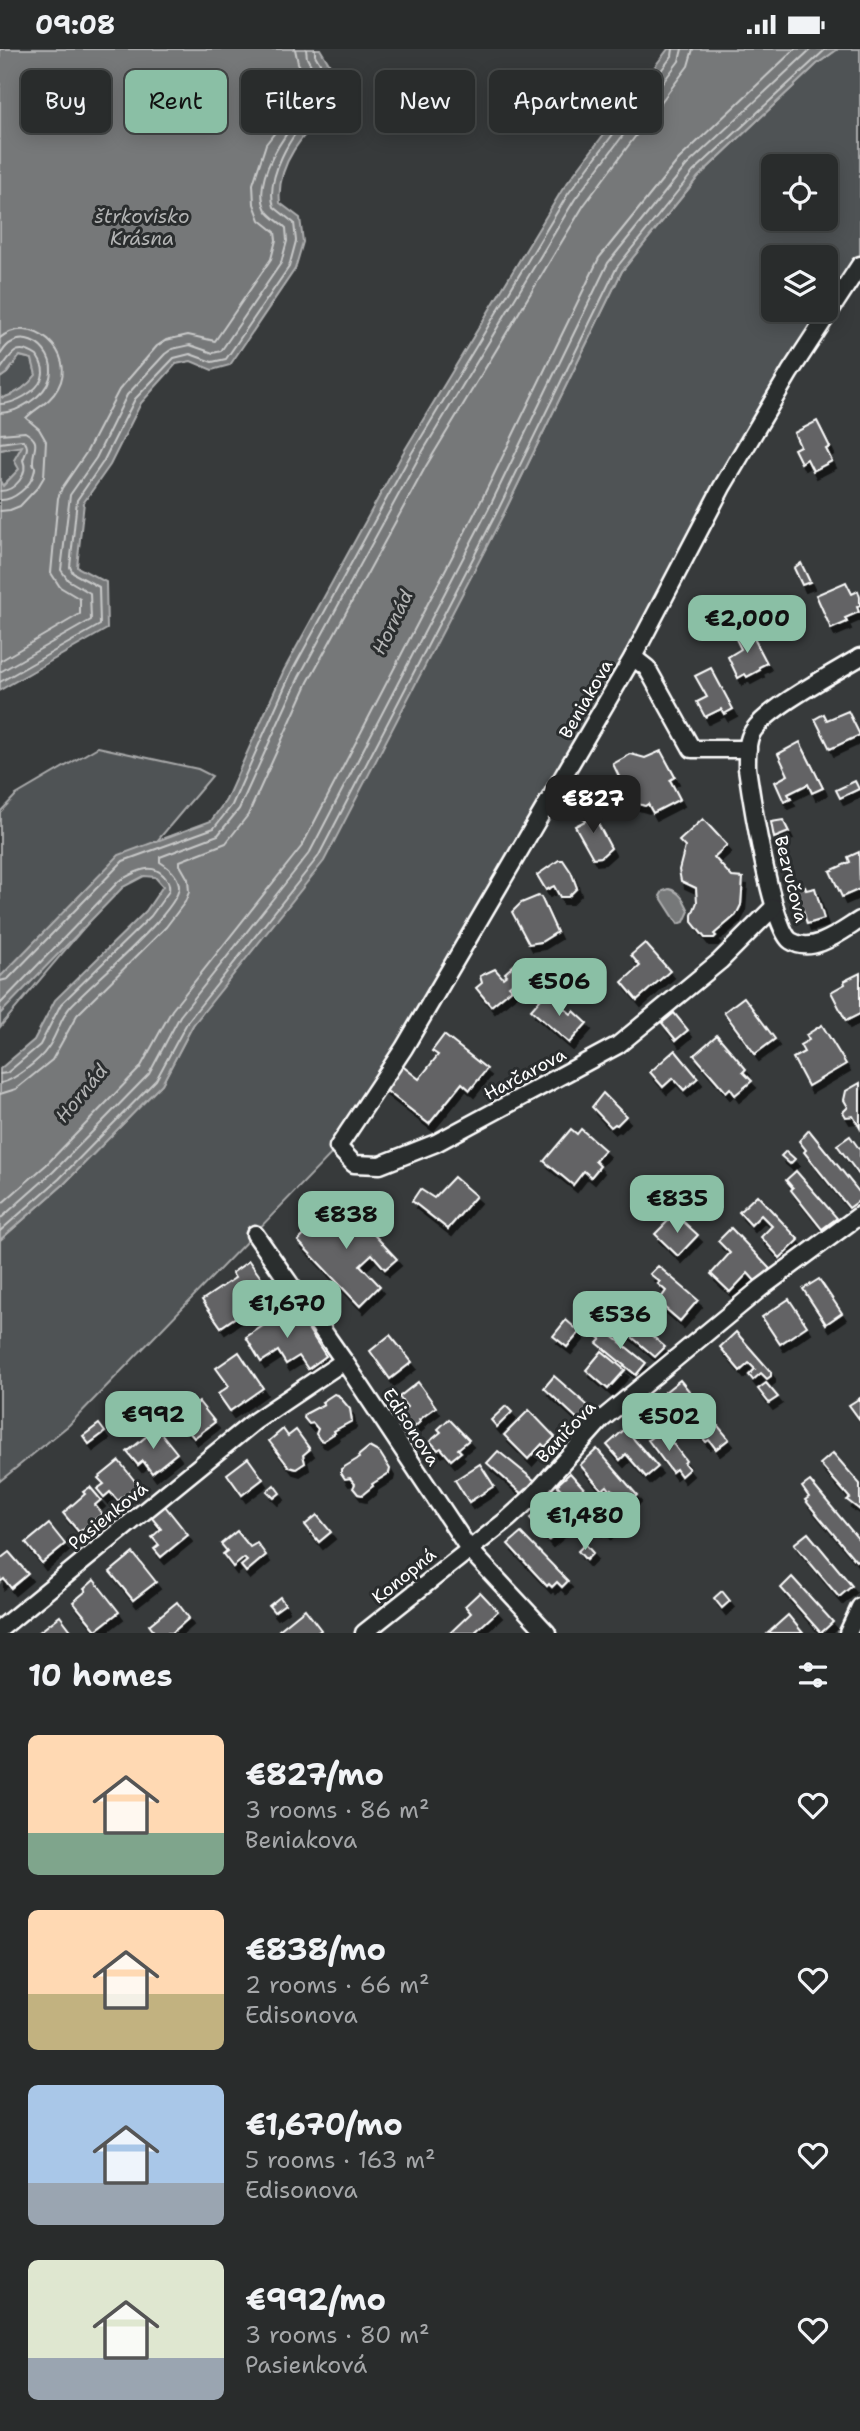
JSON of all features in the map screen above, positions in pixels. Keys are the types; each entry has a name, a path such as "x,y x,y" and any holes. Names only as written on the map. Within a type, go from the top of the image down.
{"street":[{"name":"Beniakova","path":"338,1147 404,1048 633,657 729,475 790,372 860,265"},
{"path":"633,657 647,668 692,749 748,749 751,733 761,723 788,702 860,657"},
{"name":"Bezručova","path":"748,749 747,768 751,794 774,907 784,935 791,942 817,944 860,920"},
{"name":"Harčarova","path":"338,1147 354,1164 380,1165 436,1143 545,1086 618,1045 720,961 774,907"},
{"name":"Baničova","path":"469,1549 533,1496 601,1420 761,1289 860,1215"},
{"name":"Edisonova","path":"255,1234 344,1361 469,1549 547,1633"},
{"name":"Pasienková","path":"0,1629 255,1421 344,1361"},
{"name":"Konopná","path":"363,1633 469,1549"},
{"path":"848,1633 860,1607"}],"shaded area":[{"path":"838,49 860,49 860,265 838,296 838,245 761,245 761,322 823,322 633,657 338,1147 69,1425 0,1481 0,1240 64,1184 162,1084 193,1025 504,513 622,271 698,177 817,64"},
{"path":"19,356 32,359 36,375 21,389 3,398 0,396 0,378"},
{"path":"22,446 20,469 2,486 0,450"},
{"path":"98,747 198,769 212,776 0,1027 0,812 16,795"}],"water":[{"name":"štrkovisko Krásna","path":"0,49 320,49 333,70 241,70 241,133 307,133 287,162 280,189 280,203 300,218 303,242 295,269 230,365 212,370 191,361 176,364 141,403 110,465 84,502 77,567 106,582 107,629 0,690 0,481 3,486 19,469 14,460 22,446 0,450 0,396 3,398 17,392 36,375 32,359 20,356 0,378"},
{"name":"Hornád","path":"668,49 838,49 817,64 698,177 622,271 504,513 324,861 193,1025 162,1084 64,1184 0,1240 0,1069 34,1040 55,1000 146,911 163,886 155,877 144,876 123,887 0,1014 0,977 119,855 211,821 226,800 284,670 403,453 562,190 605,133 662,133 662,70 652,70"},
{"path":"669,889 679,894 689,911 684,922 678,924 660,896 663,891"}],"building":[{"path":"817,421 830,447 826,449 832,461 813,471 807,459 801,463 794,449 800,446 794,433"},
{"path":"801,563 810,582 802,585 794,568"},
{"path":"846,582 852,594 858,591 859,612 845,618 847,622 831,629 816,595"},
{"path":"748,627 767,663 747,677 745,674 738,678 728,657 741,649 734,635"},
{"path":"711,668 733,709 724,714 721,709 705,717 697,702 707,697 695,676"},
{"path":"848,711 860,735 830,749 815,719 824,714 827,720"},
{"path":"800,742 823,788 812,793 808,784 788,794 791,799 784,802 775,782 788,775 778,754"},
{"path":"661,751 675,777 670,780 680,799 653,813 648,804 645,806 631,802 613,764 631,754 645,758"},
{"path":"855,781 859,789 840,798 836,790"},
{"path":"589,807 611,848 601,857 593,858 575,826 585,821 579,812"},
{"path":"703,819 727,845 714,857 732,877 743,878 741,905 736,915 714,934 714,938 705,938 692,922 697,902 696,888 681,881 679,870 685,847 679,841"},
{"path":"783,820 789,832 774,838 771,822"},
{"path":"859,852 860,889 842,897 830,871 850,862 848,857"},
{"path":"563,860 571,872 577,888 568,897 560,897 554,886 546,890 537,875"},
{"path":"805,886 806,890 815,888 824,919 807,924 803,910 796,912 794,906 799,904 794,889"},
{"path":"541,897 557,932 541,942 529,944 512,912 521,903"},
{"path":"645,943 670,971 637,1000 622,982 640,966 631,955"},
{"path":"514,965 524,979 516,986 513,983 509,986 512,989 491,1006 476,988 482,983 480,976 495,969 503,978"},
{"path":"860,973 860,1014 846,1021 831,992"},
{"path":"546,993 571,1014 574,1011 587,1023 569,1043 531,1010"},
{"path":"744,997 775,1039 755,1054 724,1012"},
{"path":"674,1013 688,1030 676,1040 662,1023"},
{"path":"822,1025 846,1064 808,1086 793,1058 804,1052 800,1045 809,1040 806,1035"},
{"path":"444,1035 487,1069 470,1090 462,1083 429,1124 383,1088 401,1065 419,1079 438,1055 432,1051"},
{"path":"717,1035 746,1069 743,1072 752,1081 735,1095 730,1088 726,1092 694,1055"},
{"path":"675,1050 698,1078 684,1090 673,1078 663,1087 650,1072"},
{"path":"860,1083 860,1128 853,1116 846,1117 843,1112 848,1107 844,1100 846,1091"},
{"path":"603,1093 626,1116 611,1127 592,1107"},
{"path":"571,1129 577,1134 581,1129 605,1150 595,1161 600,1166 591,1177 584,1171 573,1185 544,1161"},
{"path":"809,1130 860,1193 860,1200 849,1208 804,1152 806,1150 799,1141"},
{"path":"850,1136 860,1150 860,1176 837,1145"},
{"path":"786,1151 795,1159 790,1164 781,1156"},
{"path":"796,1171 837,1218 822,1229 786,1180"},
{"path":"454,1177 476,1196 448,1229 412,1201 420,1189 434,1198"},
{"path":"757,1195 799,1240 780,1258 761,1237 772,1226 761,1215 751,1225 739,1212"},
{"path":"324,1203 338,1218 349,1208 397,1259 385,1269 372,1254 360,1265 380,1286 360,1306 298,1241 317,1223 310,1216"},
{"path":"675,1214 698,1235 678,1256 655,1234"},
{"path":"731,1228 770,1269 756,1282 748,1273 730,1292 711,1274 730,1253 718,1241"},
{"path":"249,1261 264,1282 258,1286 265,1297 221,1327 202,1300 235,1278 232,1273"},
{"path":"658,1266 698,1300 680,1321 658,1302 666,1291 650,1274"},
{"path":"819,1279 842,1313 826,1324 803,1289"},
{"path":"789,1299 807,1326 780,1344 762,1317"},
{"path":"293,1306 326,1356 308,1369 299,1356 286,1364 278,1351 261,1362 246,1337"},
{"path":"619,1307 665,1347 655,1357 610,1318"},
{"path":"566,1320 580,1332 567,1347 553,1336"},
{"path":"600,1326 646,1363 636,1375 597,1343 601,1339 594,1333"},
{"path":"736,1332 771,1372 767,1379 761,1373 753,1380 749,1375 755,1369 749,1363 740,1371 720,1347"},
{"path":"390,1335 412,1362 390,1379 370,1351"},
{"path":"602,1351 625,1370 608,1389 586,1370"},
{"path":"239,1352 263,1388 230,1411 218,1394 229,1386 216,1368"},
{"path":"554,1376 593,1410 582,1423 544,1388"},
{"path":"680,1380 729,1439 716,1449 709,1440 706,1442 665,1392"},
{"path":"418,1382 436,1407 412,1429 399,1413 407,1407 399,1397"},
{"path":"766,1383 778,1397 769,1403 758,1389"},
{"path":"334,1394 350,1409 352,1421 323,1441 316,1434 318,1429 304,1418 305,1414 324,1404 322,1402"},
{"path":"860,1398 860,1420 849,1405"},
{"path":"199,1402 215,1422 194,1438 178,1419"},
{"path":"506,1406 512,1412 497,1427 491,1420"},
{"path":"529,1410 555,1437 545,1447 542,1444 528,1459 504,1435"},
{"path":"449,1419 469,1440 458,1449 461,1452 451,1460 441,1448 438,1450 430,1441 441,1432 438,1429"},
{"path":"99,1424 105,1432 89,1444 83,1436"},
{"path":"157,1428 177,1453 152,1473 143,1461 138,1465 127,1452"},
{"path":"283,1429 288,1436 296,1430 310,1449 303,1455 305,1463 296,1469 289,1467 269,1441"},
{"path":"625,1429 658,1467 646,1477 626,1454 620,1460 607,1445"},
{"path":"662,1429 686,1461 684,1463 689,1469 681,1476 676,1469 672,1472 648,1440"},
{"path":"369,1447 380,1453 390,1469 389,1473 372,1484 362,1495 353,1488 355,1484 350,1478 345,1479 341,1469 359,1458"},
{"path":"597,1449 637,1495 626,1506 612,1489 611,1491 607,1486 602,1490 580,1465"},
{"path":"498,1451 535,1481 523,1495 487,1463"},
{"path":"833,1453 860,1484 860,1510 847,1500 850,1498 820,1464"},
{"path":"248,1458 263,1479 242,1495 227,1474"},
{"path":"119,1461 138,1485 118,1501 110,1492 104,1497 97,1489 104,1484 98,1478"},
{"path":"480,1464 494,1486 469,1502 455,1480"},
{"path":"570,1473 616,1524 607,1533 601,1526 598,1529 557,1485"},
{"path":"810,1481 860,1541 860,1558 856,1561 805,1500 809,1497 802,1487"},
{"path":"274,1485 280,1493 274,1498 267,1491"},
{"path":"90,1487 101,1500 95,1505 102,1514 79,1532 63,1513"},
{"path":"550,1500 569,1523 549,1540 530,1518"},
{"path":"165,1506 188,1535 161,1557 154,1549 159,1545 152,1537 161,1529 151,1517"},
{"path":"317,1515 331,1532 319,1542 305,1525"},
{"path":"49,1524 65,1544 42,1563 26,1543"},
{"path":"237,1531 250,1547 257,1543 266,1555 246,1572 241,1566 247,1561 244,1558 233,1567 223,1554 227,1551 221,1544"},
{"path":"521,1533 568,1581 562,1587 557,1582 552,1587 549,1584 547,1586 508,1544"},
{"path":"808,1533 852,1586 839,1597 794,1544"},
{"path":"585,1544 593,1553 586,1560 578,1551"},
{"path":"9,1552 28,1574 11,1588 4,1579 0,1582 0,1559"},
{"path":"133,1553 156,1582 133,1600 110,1572"},
{"path":"792,1577 833,1622 821,1633 781,1588"},
{"path":"94,1580 119,1612 96,1630 73,1602"},
{"path":"722,1591 730,1601 722,1608 714,1598"},
{"path":"480,1592 498,1611 474,1633 450,1633 471,1613 465,1606"},
{"path":"280,1597 285,1604 274,1612 269,1606"},
{"path":"177,1602 189,1618 172,1633 155,1633 149,1625"},
{"path":"305,1609 321,1630 317,1633 282,1633 279,1630"},
{"path":"788,1615 803,1633 768,1633"},
{"path":"60,1616 73,1633 38,1633"}]}
